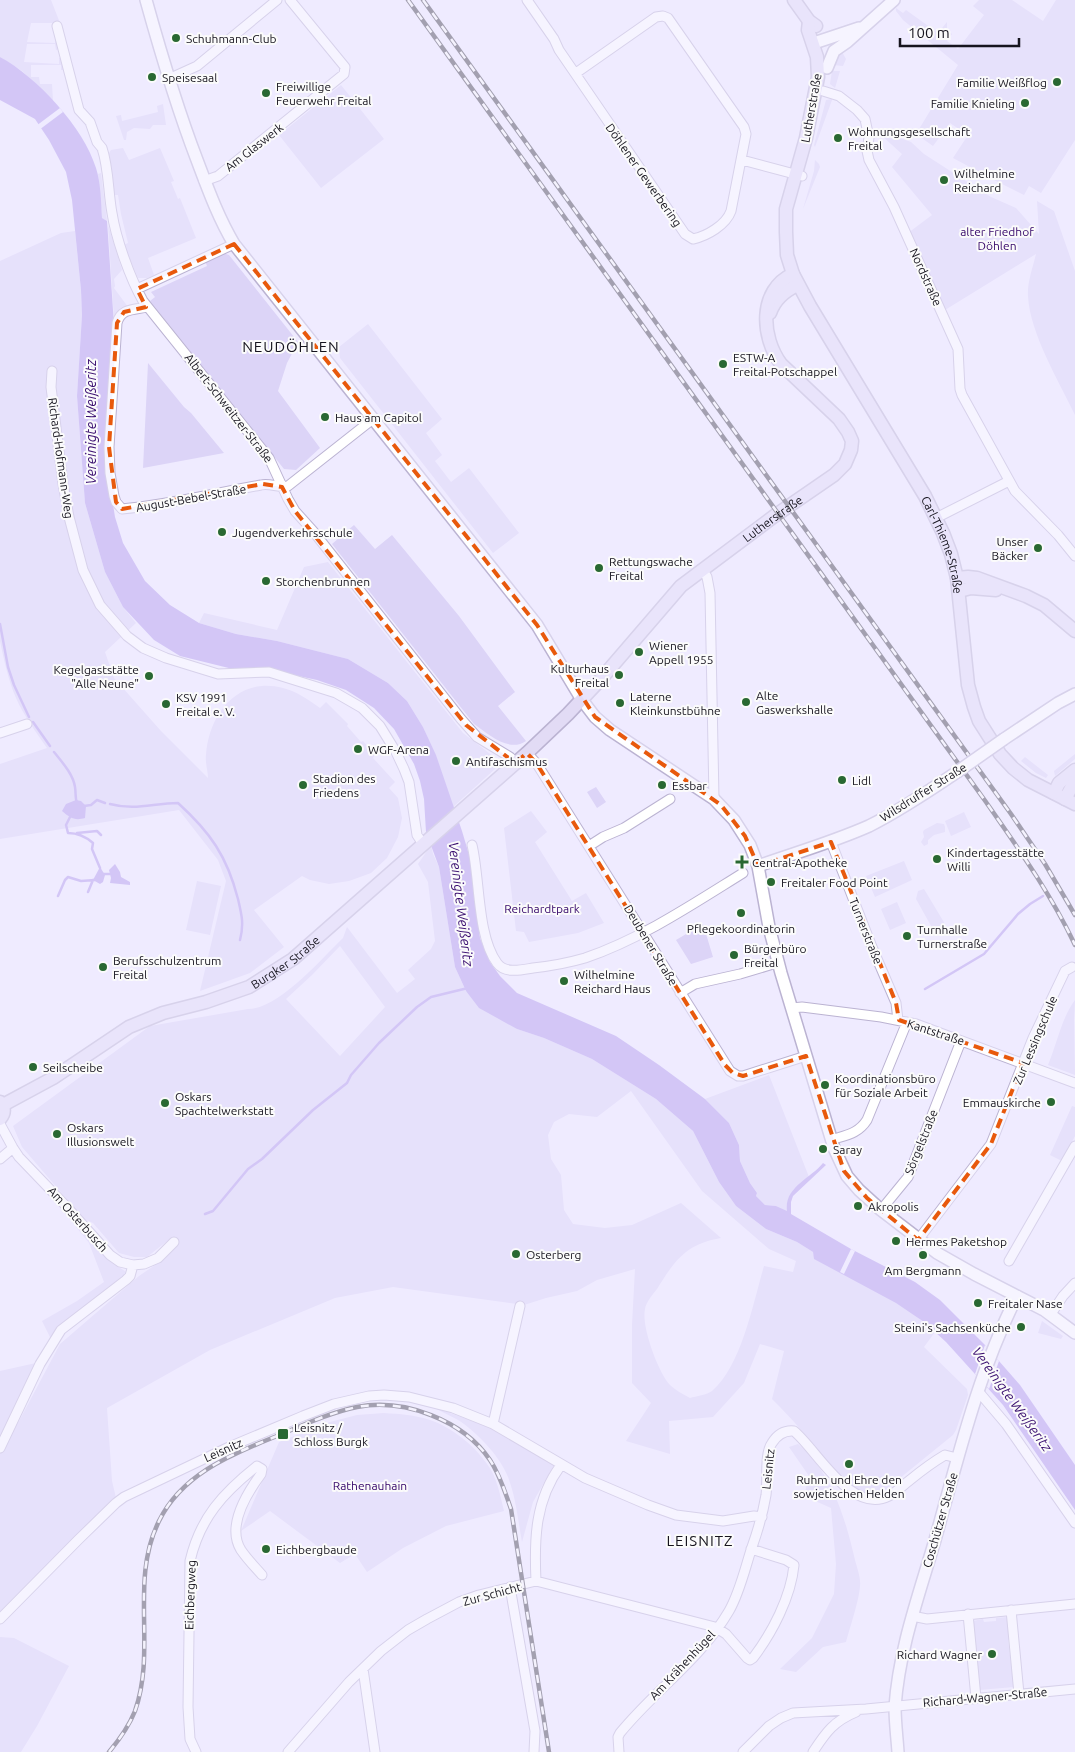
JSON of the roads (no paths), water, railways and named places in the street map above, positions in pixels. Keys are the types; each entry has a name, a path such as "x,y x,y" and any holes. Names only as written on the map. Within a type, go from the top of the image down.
{"main road":[{"path":"794,0 808,21 815,26 823,51"},
{"name":"Lutherstraße","path":"527,753 582,700 681,586 834,475 845,464 852,450 852,441 839,419 777,358 769,337 767,323 773,304 795,280 787,255 786,209 813,138 823,91 823,51"},
{"name":"Lutherstraße","path":"799,175 823,51"},
{"name":"Carl-Thieme-Straße","path":"795,280 891,439 936,518 951,554 958,585 968,685 980,720 1000,754 1013,768 1028,780 1064,799"},
{"path":"958,585 968,577 977,578 1017,593 1044,605 1075,630"},
{"name":"Burgker Straße","path":"0,1119 4,1112 1,1103 53,1078 129,1027 163,1013 231,994 249,987 274,972 297,956 527,753"},
{"path":"1064,799 1059,783 1075,770"},
{"path":"1064,799 1075,781"}],"street":[{"path":"146,0 168,78 204,181 219,216 234,244 537,625 582,700 595,716 610,730 714,800 740,827 750,845 758,866 772,941 806,1056 835,1139 839,1160 847,1176 881,1210 918,1240 942,1256 1051,1314 1075,1333"},
{"path":"168,78 197,66 277,0"},
{"name":"Am Glaswerk","path":"204,181 218,176 344,74 345,67 290,0"},
{"name":"Döhlener Gewerbering","path":"527,0 554,39 559,50 685,234 693,240 700,238 726,221 729,216 742,160 746,134 744,127 668,18 663,16 656,17 576,73"},
{"path":"823,51 847,42 887,2"},
{"name":"Albert-Schweitzer-Straße","path":"57,26 79,110 90,122 97,142 102,148 112,216 137,289 147,307 269,458 295,511 313,531 466,725 477,737 510,757 515,763"},
{"path":"823,51 861,28"},
{"name":"Nordstraße","path":"823,91 839,96 857,110 864,119 869,138 867,151 869,160 894,207 958,349 962,395 1019,496 1058,535 1075,556"},
{"path":"742,160 799,175"},
{"path":"137,289 234,244"},
{"name":"August-Bebel-Straße","path":"147,307 124,312 120,315 118,323 109,446 110,473 116,502 122,509 263,484 282,487"},
{"name":"Richard-Hofmann-Weg","path":"52,371 54,407 69,518 83,570 100,605 127,636 143,648 166,658 218,674 269,672 336,693 362,708 380,726 404,769 409,782 418,835 425,842"},
{"path":"282,487 295,482 373,419"},
{"path":"936,518 1009,481"},
{"path":"702,569 707,578 710,593 714,800"},
{"name":"Wilsdruffer Straße","path":"758,866 831,842 876,822 938,785 1050,707 1075,694"},
{"path":"0,733 27,724"},
{"name":"Deubener Straße","path":"527,753 544,774 725,1065 738,1076 806,1056"},
{"path":"589,846 603,837 624,828 670,799"},
{"name":"Turnerstraße","path":"831,842 902,1021 870,1113 862,1128 853,1134 835,1139"},
{"path":"472,845 485,936 495,960 502,968 513,970 570,962 593,954 644,932 743,873"},
{"path":"680,993 695,984 770,965"},
{"name":"Zur Lessingschule","path":"918,1240 991,1144 1032,1038 1065,971 1072,967"},
{"name":"Kantstraße","path":"792,1008 802,1007 902,1021 961,1040 1075,1083"},
{"name":"Sörgelstraße","path":"881,1210 908,1177 961,1040"},
{"name":"Am Osterbusch","path":"0,1124 13,1148 110,1255 120,1262 133,1265"},
{"path":"1009,1261 1075,1146"},
{"path":"0,1159 13,1148"},
{"path":"0,1448 40,1364 61,1330 126,1280 130,1276 133,1265 144,1264 158,1258 174,1242"},
{"path":"1051,1314 1063,1296 1075,1283"},
{"name":"Coschützer Straße","path":"898,1752 896,1707 904,1650 912,1616 957,1458 980,1386 1017,1296"},
{"path":"493,1424 520,1306"},
{"path":"980,1386 1075,1523"},
{"name":"Leisnitz","path":"0,1620 116,1503 168,1475 303,1416 334,1404 369,1396 409,1397 438,1403 493,1424 585,1478 676,1514 723,1521 762,1516 767,1489 770,1444 787,1430 794,1430 798,1434 835,1479 864,1497 875,1500 891,1495 945,1455 957,1458"},
{"path":"536,1581 537,1522 547,1486 561,1465"},
{"name":"Eichbergweg","path":"196,1752 190,1739 188,1707 190,1561 194,1545 209,1514 221,1498 257,1466 262,1469 261,1474 242,1504 237,1532 238,1542 242,1550 262,1575"},
{"name":"Am Krähenhügel","path":"619,1752 618,1737 620,1733 718,1628 734,1600 762,1516"},
{"path":"718,1628 750,1660 766,1639 776,1620 793,1575 794,1566 786,1560 752,1549"},
{"name":"Zur Schicht","path":"288,1752 350,1682 408,1630 427,1618 466,1600 510,1587 536,1581 718,1628"},
{"path":"510,1587 535,1731 534,1752"},
{"path":"912,1616 927,1619 1075,1604"},
{"path":"1011,1610 1019,1694"},
{"path":"968,1614 976,1698"},
{"path":"363,1669 375,1752"},
{"name":"Richard-Wagner-Straße","path":"743,1752 769,1726 789,1715 808,1712 896,1707 1075,1689"},
{"path":"813,1752 834,1724 840,1719 861,1710"}],"water":[{"name":"Vereinigte Weißeritz","path":"0,57 29,77 57,105 81,137 98,174 102,218 107,221 114,325 108,473 115,517 123,543 145,581 170,605 199,623 236,634 277,641 348,659 388,683 407,701 423,727 436,755 462,831 470,858 480,938 490,962 500,976 517,993 616,1036 705,1099 729,1123 739,1145 740,1161 757,1193 756,1196 765,1205 776,1206 787,1211 787,1203 794,1189 823,1163 826,1165 793,1196 791,1214 851,1249 915,1282 940,1300 985,1345 1020,1385 1075,1465 1075,1510 1003,1405 946,1342 924,1322 896,1303 814,1259 813,1252 797,1242 766,1229 736,1206 719,1182 693,1131 656,1099 592,1059 544,1038 517,1029 479,1008 466,991 455,967 439,867 426,832 424,799 420,781 414,764 394,729 374,708 346,690 317,680 289,674 249,673 180,656 154,640 123,607 105,572 85,503 77,396 82,315 81,290 72,200 66,172 35,119 0,100"},
{"path":"76,800 81,801 86,806 85,818 73,818 62,811 66,804"},
{"path":"115,864 121,877 130,882 130,885 110,883 109,870"},
{"path":"100,867 105,875 103,882 100,884 93,880"}],"waterway":[{"path":"0,624 8,667 29,717"},
{"path":"33,722 50,746"},
{"path":"54,752 72,777 77,803"},
{"path":"84,806 91,805 97,800 105,803"},
{"path":"110,804 136,807 178,803 199,824 223,857 234,884 242,924 240,940"},
{"path":"70,817 66,825 68,833 81,835 93,843 92,849 100,868"},
{"path":"77,833 97,831 101,835"},
{"path":"101,874 110,874"},
{"path":"58,896 68,877 81,881 95,880"},
{"path":"88,892 93,880"},
{"path":"925,989 984,954 1018,914 1043,896"},
{"path":"205,1214 213,1211 248,1169 262,1159 313,1110 347,1083 351,1075 379,1043 417,1007 431,997 468,988"}],"railway":[{"path":"408,0 986,802 1045,889 1075,945"},
{"path":"423,0 1011,814 1045,864 1075,915"},
{"path":"109,1752 124,1733 133,1717 141,1687 144,1664 144,1591 146,1567 150,1544 168,1505 207,1469 238,1452 324,1417 357,1407 375,1405 413,1409 448,1423 478,1446 497,1472 511,1509 549,1752"}],"place":[{"name":"Schuhmann-Club","path":"176,38"},
{"name":"Speisesaal","path":"152,77"},
{"name":"Familie Weißflog","path":"1057,82"},
{"name":"Freiwillige Feuerwehr Freital","path":"266,93"},
{"name":"Familie Knieling","path":"1025,103"},
{"name":"Wohnungsgesellschaft Freital","path":"838,138"},
{"name":"Wilhelmine Reichard","path":"944,180"},
{"name":"ESTW-A Freital-Potschappel","path":"723,364"},
{"name":"Haus am Capitol","path":"325,417"},
{"name":"Jugendverkehrsschule","path":"222,532"},
{"name":"Unser Bäcker","path":"1038,548"},
{"name":"Rettungswache Freital","path":"599,568"},
{"name":"Storchenbrunnen","path":"266,581"},
{"name":"Wiener Appell 1955","path":"639,652"},
{"name":"Kulturhaus Freital","path":"619,675"},
{"name":"Kegelgaststätte \"Alle Neune\"","path":"149,676"},
{"name":"Alte Gaswerkshalle","path":"746,702"},
{"name":"Laterne Kleinkunstbühne","path":"620,703"},
{"name":"KSV 1991 Freital e. V.","path":"166,704"},
{"name":"WGF-Arena","path":"358,749"},
{"name":"Antifaschismus","path":"456,761"},
{"name":"Lidl","path":"842,780"},
{"name":"Stadion des Friedens","path":"303,785"},
{"name":"Essbar","path":"662,785"},
{"name":"Kindertagesstätte Willi","path":"937,859"},
{"name":"Central-Apotheke","path":"742,862"},
{"name":"Freitaler Food Point","path":"771,882"},
{"name":"Pflegekoordinatorin","path":"741,913"},
{"name":"Turnhalle Turnerstraße","path":"907,936"},
{"name":"Bürgerbüro Freital","path":"734,955"},
{"name":"Berufsschulzentrum Freital","path":"103,967"},
{"name":"Wilhelmine Reichard Haus","path":"564,981"},
{"name":"Seilscheibe","path":"33,1067"},
{"name":"Koordinationsbüro für Soziale Arbeit","path":"825,1085"},
{"name":"Emmauskirche","path":"1051,1102"},
{"name":"Oskars Spachtelwerkstatt","path":"165,1103"},
{"name":"Oskars Illusionswelt","path":"57,1134"},
{"name":"Saray","path":"823,1149"},
{"name":"Akropolis","path":"858,1206"},
{"name":"Hermes Paketshop","path":"896,1241"},
{"name":"Osterberg","path":"516,1254"},
{"name":"Am Bergmann","path":"923,1255"},
{"name":"Freitaler Nase","path":"978,1303"},
{"name":"Steini's Sachsenküche","path":"1021,1327"},
{"name":"Leisnitz / Schloss Burgk","path":"283,1434"},
{"name":"Ruhm und Ehre den sowjetischen Helden","path":"849,1464"},
{"name":"Eichbergbaude","path":"266,1549"},
{"name":"Richard Wagner","path":"992,1654"}],"district":[{"name":"NEUDÖHLEN","path":"291,346"},
{"name":"LEISNITZ","path":"700,1540"}],"park label":[{"name":"alter Friedhof Döhlen","path":"997,238"},
{"name":"Reichardtpark","path":"542,908"},
{"name":"Rathenauhain","path":"370,1485"}]}
